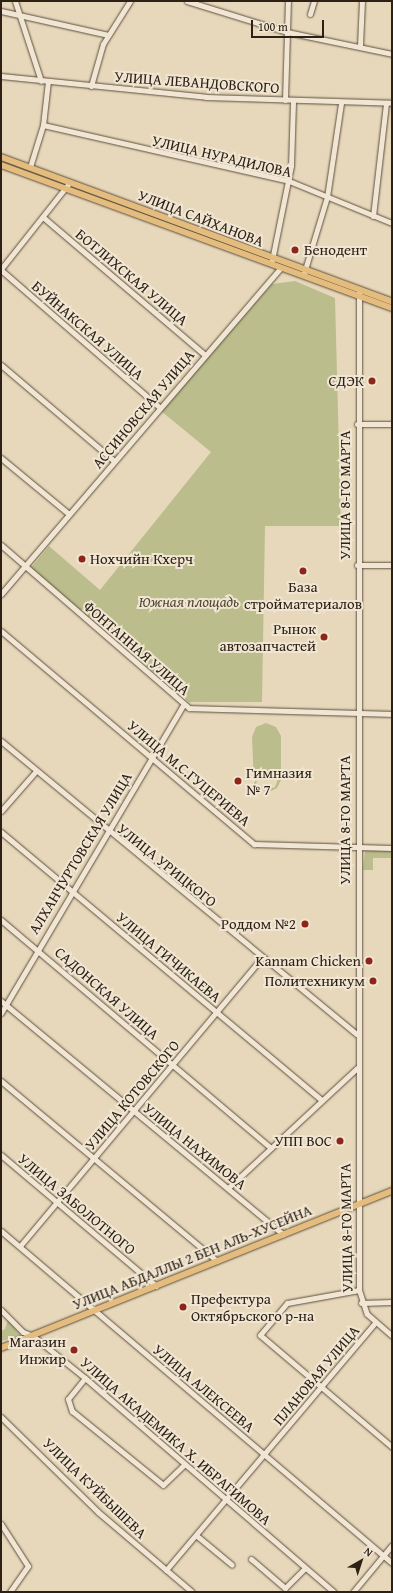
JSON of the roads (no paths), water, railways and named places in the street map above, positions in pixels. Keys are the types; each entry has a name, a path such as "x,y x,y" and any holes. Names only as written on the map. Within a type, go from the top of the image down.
{"main road":[{"name":"УЛИЦА САЙХАНОВА","path":"1,157 70,182 271,262 280,268 304,273"},
{"name":"УЛИЦА САЙХАНОВА","path":"1,165 359,293 392,308"},
{"name":"УЛИЦА САЙХАНОВА","path":"359,293 392,302"},
{"name":"УЛИЦА АБДАЛЛЫ 2 БЕН АЛЬ-ХУСЕЙНА","path":"1,1348 392,1191"}],"street":[{"path":"15,1 41,80"},
{"path":"91,86 108,35 130,1"},
{"path":"187,1 287,32 360,46 392,54"},
{"path":"285,100 288,1"},
{"path":"310,14 314,1"},
{"path":"360,46 362,1"},
{"path":"1,11 108,35"},
{"name":"УЛИЦА ЛЕВАНДОВСКОГО","path":"1,76 91,86 293,101 392,103"},
{"path":"30,167 43,125 48,81"},
{"path":"271,262 289,181 293,101"},
{"path":"304,273 327,197 341,103"},
{"path":"374,216 386,103"},
{"name":"УЛИЦА НУРАДИЛОВА","path":"43,125 289,181 392,223"},
{"path":"1,269 67,189 70,182"},
{"name":"БОТЛИХСКАЯ УЛИЦА","path":"44,218 204,355"},
{"name":"АССИНОВСКАЯ УЛИЦА","path":"1,594 159,407 280,268"},
{"name":"БУЙНАКСКАЯ УЛИЦА","path":"1,269 159,407"},
{"name":"УЛИЦА 8-ГО МАРТА","path":"359,293 357,424 357,1205 359,1290 362,1304 375,1323 392,1336"},
{"path":"1,365 114,461"},
{"path":"357,424 392,424"},
{"path":"1,458 69,514"},
{"name":"ФОНТАННАЯ УЛИЦА","path":"1,545 183,705 194,710 357,712 392,714"},
{"path":"357,565 392,565"},
{"name":"УЛИЦА М.С.ГУЦЕРИЕВА","path":"1,631 258,846 392,848"},
{"name":"АЛХАНЧУРТОВСКАЯ УЛИЦА","path":"1,1014 71,890 183,705"},
{"name":"УЛИЦА УРИЦКОГО","path":"1,741 107,831 357,1034"},
{"path":"1,811 36,771"},
{"name":"УЛИЦА ГИЧИКАЕВА","path":"1,832 321,1100"},
{"name":"САДОНСКАЯ УЛИЦА","path":"1,920 38,948 173,1066 270,1147"},
{"name":"УЛИЦА КОТОВСКОГО","path":"20,1246 173,1066 262,958"},
{"name":"УЛИЦА НАХИМОВА","path":"1,1001 283,1234"},
{"path":"228,1188 270,1147 357,1068"},
{"path":"1,1081 217,1261"},
{"name":"УЛИЦА ЗАБОЛОТНОГО","path":"1,1155 156,1286"},
{"name":"УЛИЦА АЛЕКСЕЕВА","path":"1,1230 264,1456 392,1563"},
{"path":"359,1290 287,1303 262,1329 263,1340 392,1446"},
{"name":"ПЛАНОВАЯ УЛИЦА","path":"362,1304 392,1302"},
{"name":"УЛИЦА АКАДЕМИКА Х. ИБРАГИМОВА","path":"1,1310 23,1332 33,1336 85,1378 334,1592"},
{"name":"ПЛАНОВАЯ УЛИЦА","path":"166,1570 197,1536 375,1323"},
{"path":"85,1378 68,1400 72,1411 163,1485 185,1464"},
{"name":"УЛИЦА КУЙБЫШЕВА","path":"1,1417 98,1512 192,1592"},
{"path":"1,1524 28,1566 10,1592"},
{"path":"197,1536 232,1565"},
{"path":"353,1592 392,1545"},
{"path":"251,1559 285,1588 305,1568"}],"place":[{"name":"Бенодент","path":"295,250"},
{"name":"СДЭК","path":"372,381"},
{"name":"Нохчийн Кхерч","path":"82,559"},
{"name":"База стройматериалов","path":"303,571"},
{"name":"Рынок автозапчастей","path":"324,637"},
{"name":"Гимназия № 7","path":"238,781"},
{"name":"Роддом №2","path":"305,924"},
{"name":"Kannam Chicken","path":"369,961"},
{"name":"Политехникум","path":"373,981"},
{"name":"УПП ВОС","path":"340,1141"},
{"name":"Префектура Октябрьского р-на","path":"183,1307"},
{"name":"Магазин Инжир","path":"74,1350"}],"park label":[{"name":"Южная площадь","path":"189,602"}]}
